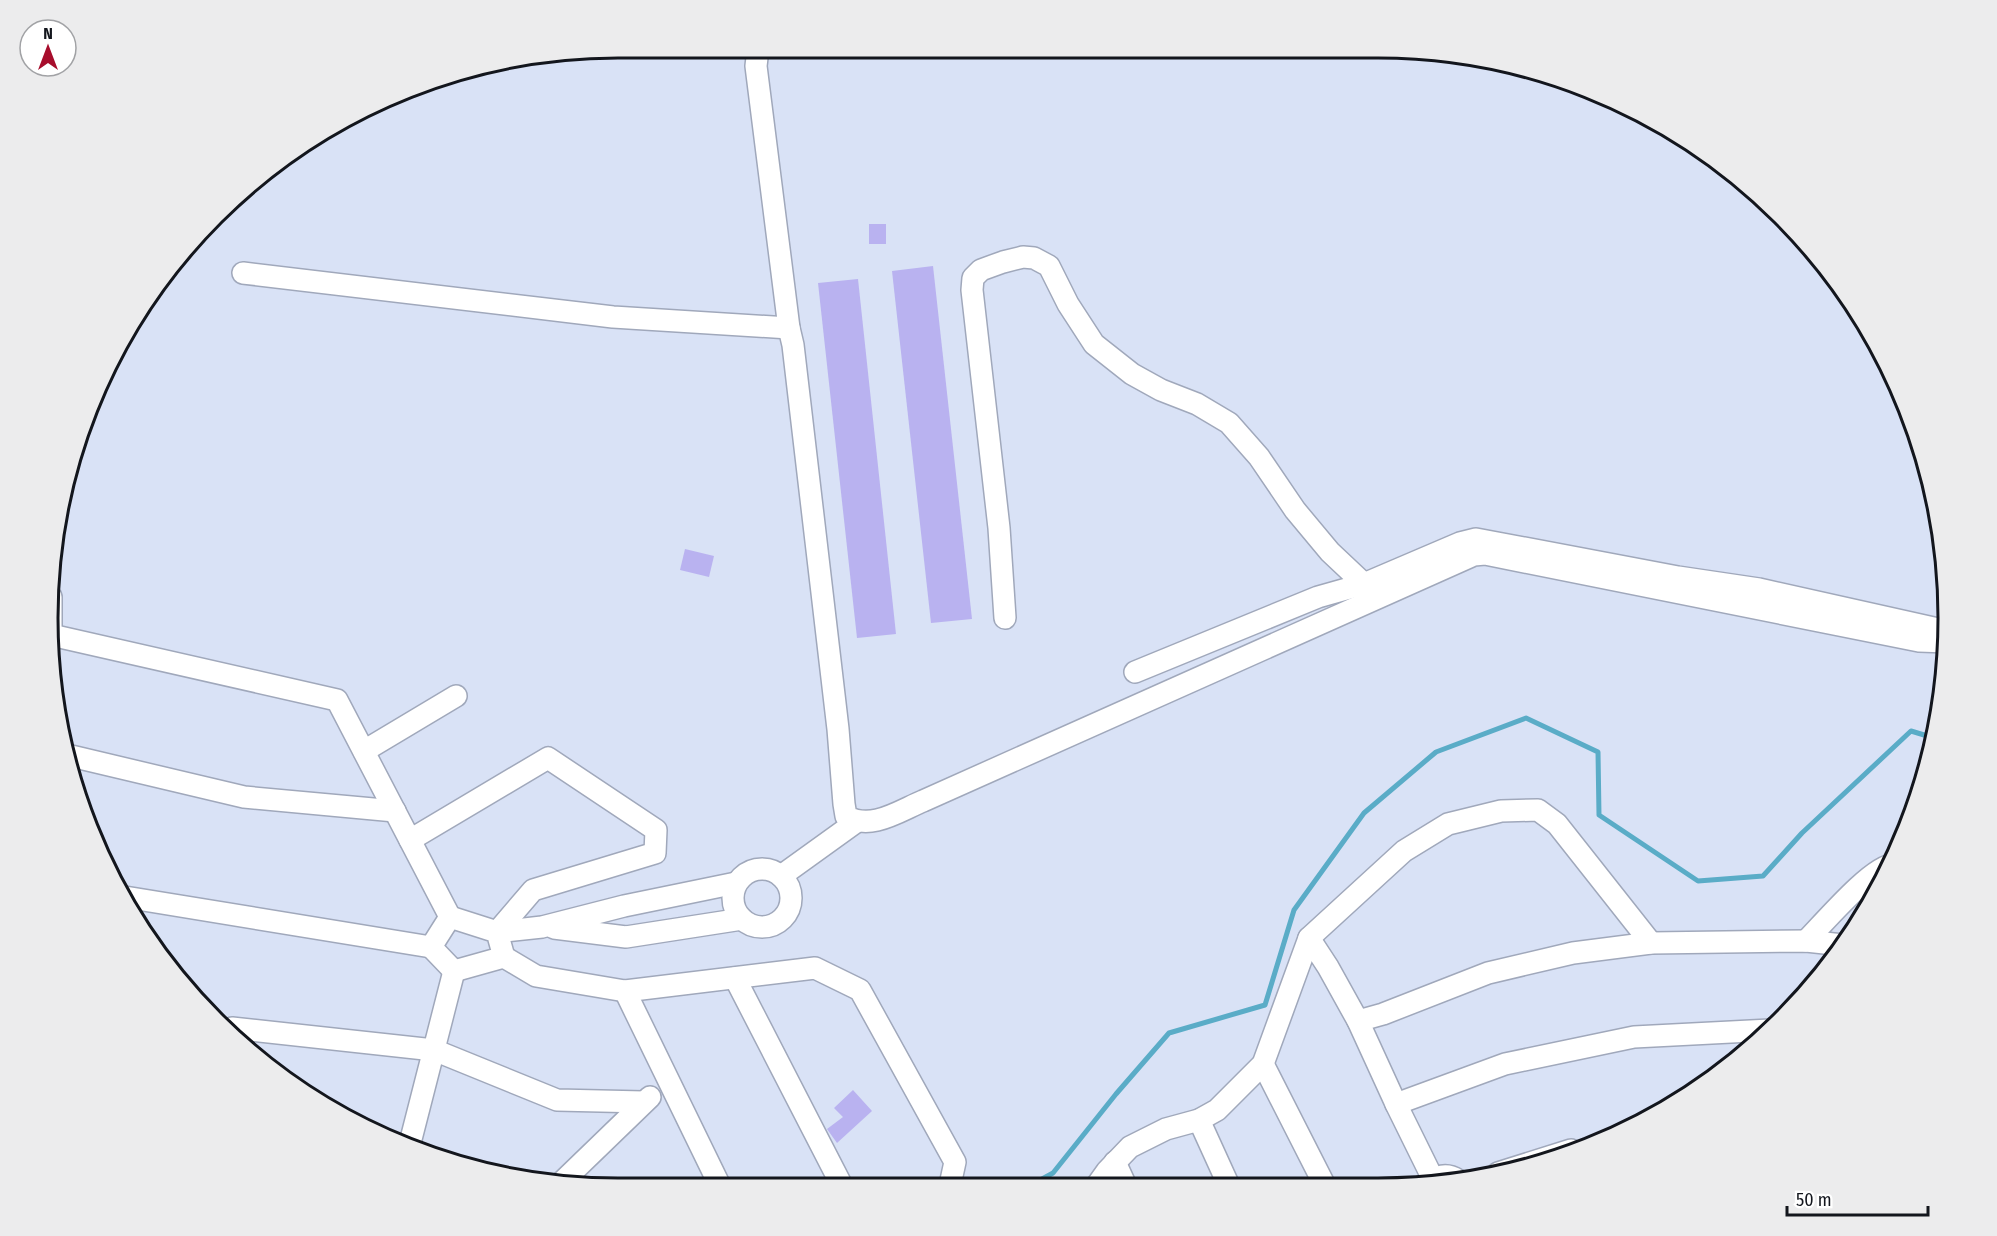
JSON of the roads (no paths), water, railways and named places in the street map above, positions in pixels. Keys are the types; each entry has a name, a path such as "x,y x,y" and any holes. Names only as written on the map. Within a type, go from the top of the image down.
{"street":[{"path":"757,58 756,66 793,345 834,694 844,804 846,816 856,822 872,822 923,801 1474,555 1485,554 1910,639 1937,641"},
{"path":"1005,618 999,528 972,290 973,278 981,270 1023,257 1034,258 1049,266 1068,304 1094,344 1132,374 1161,390 1197,404 1229,423 1259,457 1295,510 1330,552 1364,584"},
{"path":"243,273 613,318 789,328"},
{"path":"1135,672 1318,597 1364,584 1460,543 1476,539 1678,577 1759,589 1938,629"},
{"path":"59,637 337,700 450,917 497,932 542,927 624,906 736,883"},
{"path":"363,751 456,696"},
{"path":"77,757 244,797 395,811"},
{"path":"410,840 548,758 656,830 655,853 533,890 497,932"},
{"path":"1102,1178 1130,1147 1166,1129 1199,1120 1217,1110 1263,1064 1309,938 1404,851 1448,824 1501,811 1538,810 1557,824 1651,943"},
{"path":"781,876 856,822"},
{"path":"757,869 770,870 781,876 789,886 791,899 788,912 779,921 767,927 754,926 742,919 734,903 736,883 745,874 757,869"},
{"path":"1806,942 1879,869"},
{"path":"133,898 431,947 454,971"},
{"path":"431,947 450,917"},
{"path":"542,927 626,936 742,919"},
{"path":"497,932 504,957 536,976 625,991 815,968 860,990 956,1162 952,1178"},
{"path":"1309,938 1358,1021 1427,1175"},
{"path":"1358,1021 1383,1014 1488,973 1573,953 1651,943 1806,942 1833,944"},
{"path":"454,971 504,957"},
{"path":"411,1138 454,971"},
{"path":"735,978 838,1178"},
{"path":"625,991 716,1178"},
{"path":"238,1029 434,1050 557,1100 644,1102"},
{"path":"1396,1104 1505,1064 1634,1037 1757,1031"},
{"path":"1263,1064 1321,1178"},
{"path":"569,1175 668,1080"},
{"path":"1199,1120 1225,1178"},
{"path":"1115,1162 1122,1178"}],"waterway":[{"path":"1044,1178 1053,1173 1116,1094 1169,1033 1265,1005 1294,910 1364,813 1436,752 1526,718 1598,752 1599,815 1698,881 1763,876 1802,833 1911,731 1926,736"}]}
